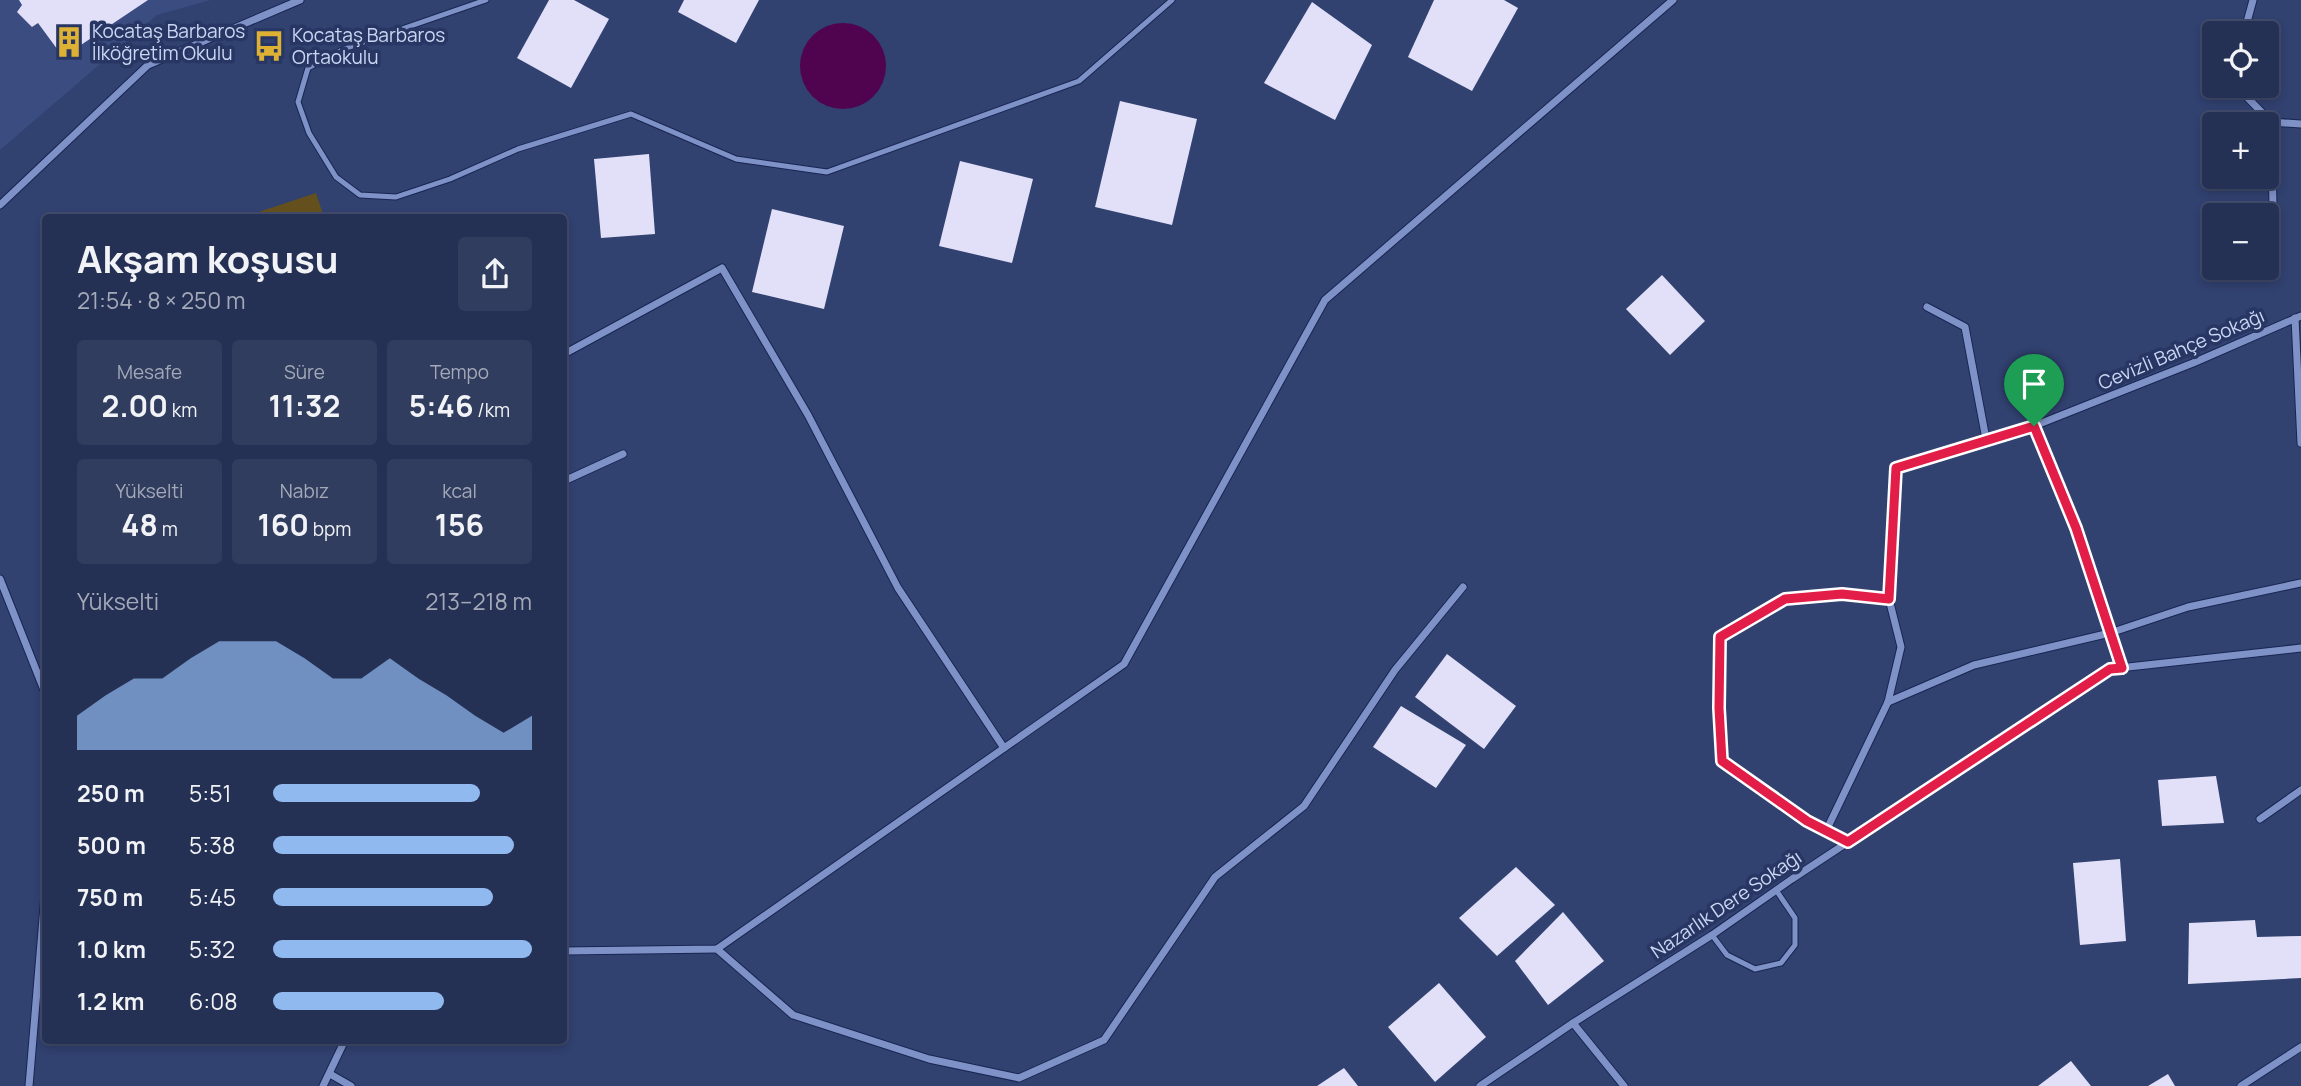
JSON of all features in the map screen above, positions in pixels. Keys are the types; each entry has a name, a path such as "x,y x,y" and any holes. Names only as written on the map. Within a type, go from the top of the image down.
{"street":[{"path":"0,205 148,65 300,0"},
{"path":"567,951 717,949 1124,664 1325,300 1673,0"},
{"path":"2247,21 2253,0"},
{"path":"2248,98 2262,112"},
{"path":"2279,122 2301,124"},
{"path":"567,352 722,268 808,415 898,588 1004,748"},
{"path":"1927,307 1965,327 1986,439"},
{"path":"2298,317 2301,443"},
{"name":"Cevizli Bahçe Sokağı","path":"1889,599 1896,468 2034,426 2193,363 2298,317"},
{"path":"2034,426 2076,528 2122,668"},
{"path":"567,480 622,454"},
{"path":"0,579 42,685"},
{"path":"1888,702 1974,665 2110,633 2188,607 2301,583"},
{"path":"717,949 793,1015 929,1059 1019,1078 1104,1040 1214,877 1304,806 1395,670 1464,587"},
{"path":"1826,831 1888,702 1901,647 1889,599 1842,594 1785,599 1720,637 1719,708 1722,761 1807,821 1826,831 1848,842"},
{"name":"Nazarlık Dere Sokağı","path":"1480,1086 1712,935 2110,669 2301,648"},
{"path":"2260,819 2301,790"},
{"path":"29,1086 42,931"},
{"path":"1573,1023 1624,1086"},
{"path":"323,1086 343,1044"},
{"path":"2241,1086 2301,1047"},
{"path":"330,1074 351,1086"}],"lane":[{"path":"485,0 344,49 308,68 298,102 309,133 336,177 360,195 396,197 450,179 518,149 631,114 736,159 827,172 1079,81 1172,0"},
{"path":"1712,935 1727,955 1755,969 1781,963 1795,945 1795,918 1776,890"}],"shaded area":[{"path":"0,0 211,0 157,15 0,150"},
{"path":"843,23 867,30 879,42 886,66 879,90 867,102 843,109 819,102 807,90 800,66 807,42 819,30"},
{"path":"316,193 323,214 252,214"}],"building":[{"name":"Kocataş Barbaros İlköğretim Okulu","path":"19,0 148,0 63,57 38,23 32,27 17,12 22,5"},
{"path":"549,0 574,0 609,19 571,88 517,58"},
{"path":"684,0 759,0 736,43 678,12"},
{"path":"1434,0 1504,0 1518,8 1472,91 1408,57"},
{"path":"1312,2 1372,45 1335,120 1264,83"},
{"path":"1120,101 1197,119 1172,225 1095,207"},
{"path":"649,154 655,234 601,238 594,159"},
{"path":"960,161 1033,179 1012,263 939,246"},
{"path":"772,209 844,226 824,309 752,292"},
{"path":"1662,275 1705,321 1670,355 1626,309"},
{"path":"1447,654 1516,706 1484,749 1415,697"},
{"path":"1401,706 1466,745 1436,788 1373,747"},
{"path":"2216,776 2224,823 2162,826 2158,780"},
{"path":"2120,859 2126,941 2080,945 2073,863"},
{"path":"1516,867 1555,905 1497,956 1459,918"},
{"path":"1563,912 1604,961 1548,1005 1515,961"},
{"path":"2255,920 2257,937 2301,936 2301,978 2188,984 2189,923"},
{"path":"1439,983 1486,1037 1435,1082 1388,1027"},
{"path":"2071,1061 2091,1086 2038,1086"},
{"path":"1344,1068 1358,1086 1317,1086"},
{"path":"2168,1074 2175,1086 2148,1086"}],"place":[{"name":"Kocataş Barbaros İlköğretim Okulu","path":"69,42"},
{"name":"Kocataş Barbaros Ortaokulu","path":"269,46"}],"route":[{"path":"2034,426 2076,528 2122,668 2110,669 1848,842 1807,821 1722,761 1719,708 1720,637 1785,599 1842,594 1889,599 1896,468 2034,426"}]}
